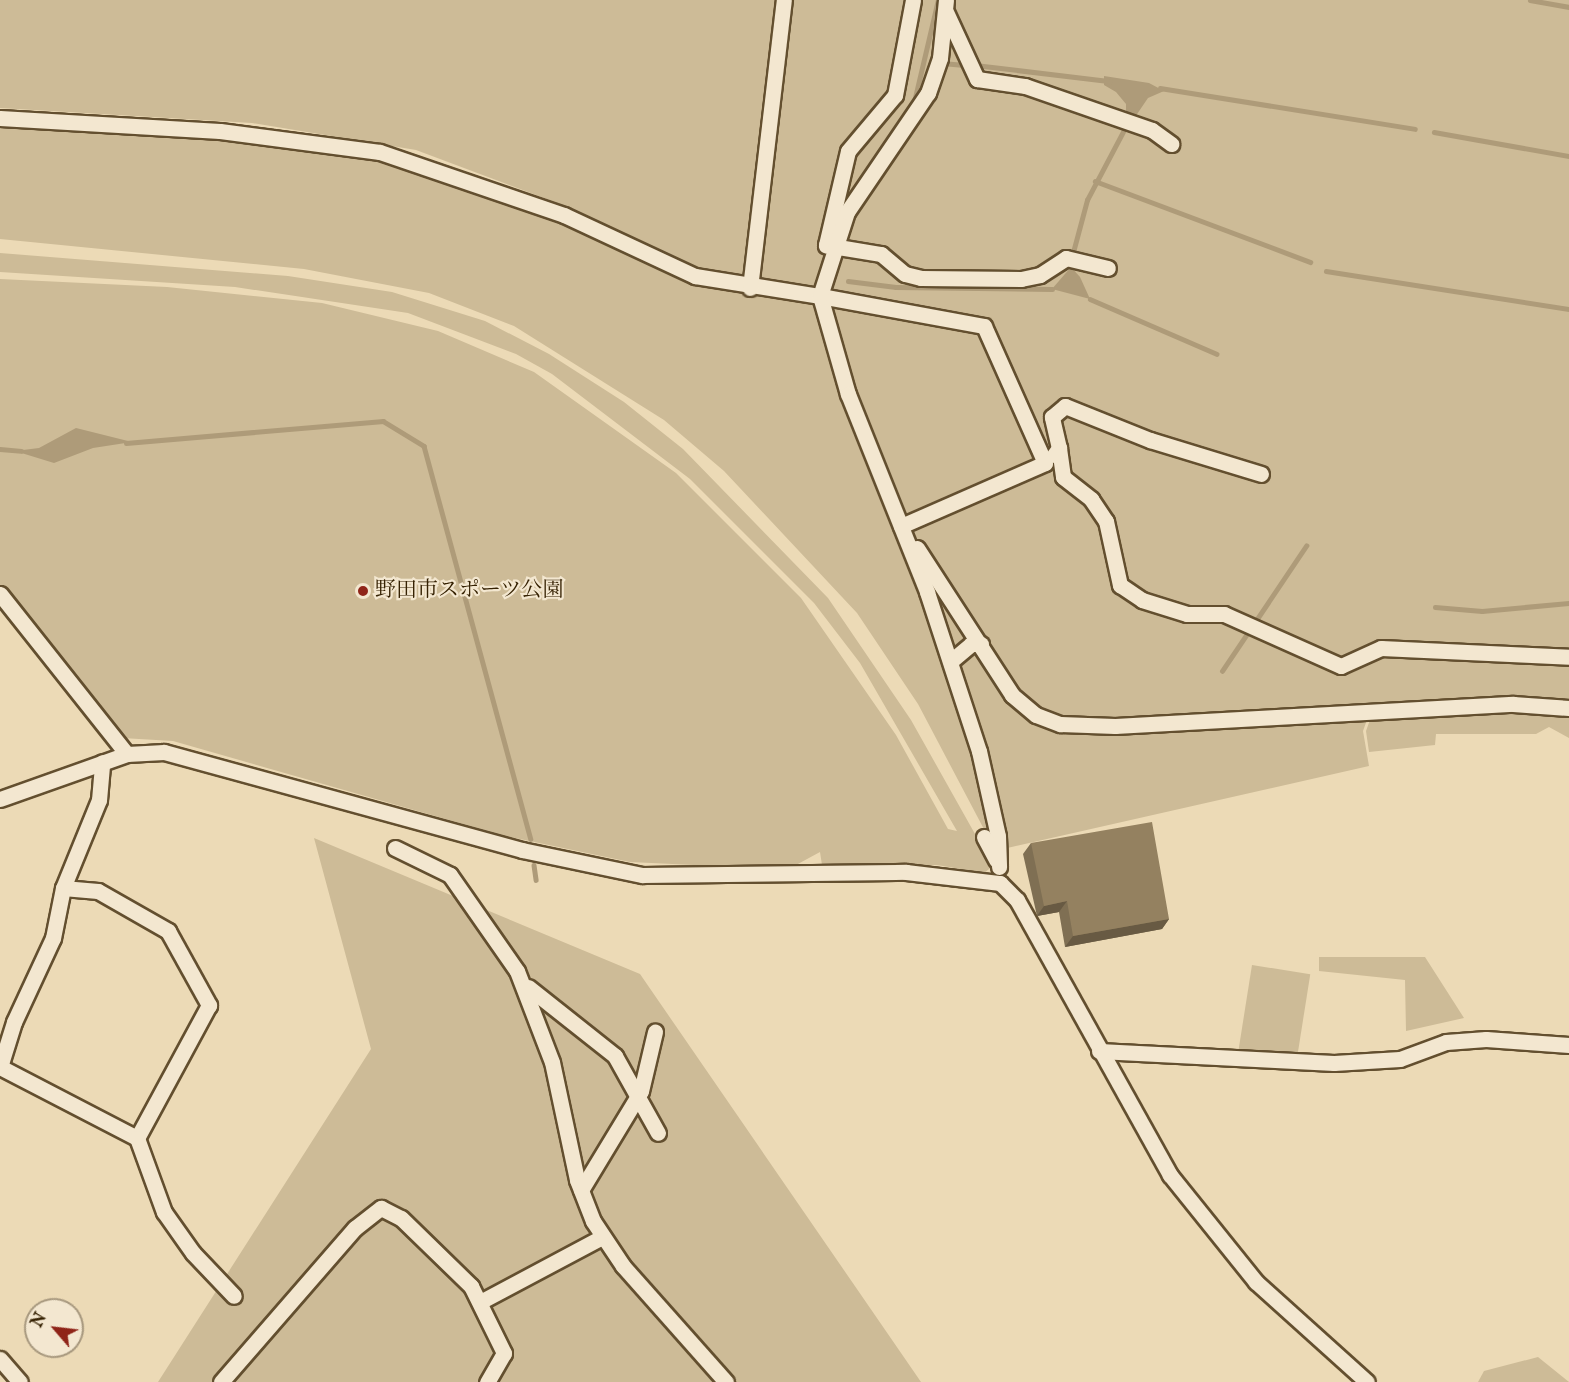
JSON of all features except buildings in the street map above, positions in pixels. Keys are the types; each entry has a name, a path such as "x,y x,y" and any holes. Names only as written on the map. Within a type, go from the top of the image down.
{"street":[{"path":"750,288 784,0"},
{"path":"913,0 895,95 848,151 841,169 826,245 881,254 905,273 921,278 1021,279 1040,275 1070,258 1108,268"},
{"path":"946,5 939,63 920,111 847,213 832,247 820,296 848,394 902,526 951,661 988,783 1000,883"},
{"path":"946,5 967,64 977,80 1025,86 1129,122 1171,144"},
{"path":"0,118 220,131 380,152 564,215 695,276 750,288 820,296 984,326 1045,463"},
{"path":"1261,474 1150,440 1065,406 1052,417 1063,477 1091,500 1106,521 1120,585 1142,600 1187,614 1224,614 1341,666 1381,648 1569,657"},
{"path":"902,526 1045,463 1059,448"},
{"path":"902,526 981,644 1002,682 1024,706 1073,727 1512,704 1569,708"},
{"path":"0,594 127,754"},
{"path":"951,661 971,644 981,644"},
{"path":"0,799 127,754 196,757 522,850 642,875 906,872 1000,883 1017,900 1170,1175 1256,1282 1367,1382"},
{"path":"102,762 99,800 63,888 53,938 5,1029 0,1067 137,1138 164,1212 193,1253 234,1296"},
{"path":"984,837 999,867"},
{"path":"395,848 450,875 522,981 552,1062 581,1190 602,1237 726,1382"},
{"path":"63,888 98,891 168,931 209,1005 137,1138"},
{"path":"522,981 607,1047 639,1095 658,1133"},
{"path":"581,1190 639,1095 655,1032"},
{"path":"1099,1051 1334,1063 1400,1059 1446,1042 1476,1040 1569,1045"},
{"path":"221,1382 376,1209 394,1213 444,1257 480,1302 504,1353 488,1382"},
{"path":"480,1302 602,1237"},
{"path":"0,1359 20,1382"}],"shaded area":[{"path":"0,0 777,0 747,278 714,276 568,207 416,150 252,123 0,108"},
{"path":"785,0 1569,0 1569,703 1061,720 1022,700 908,533 911,526 1051,466 992,333 756,284"},
{"path":"1104,76 1149,83 1164,91 1148,98 1133,120 1126,118 1126,104 1116,92 1104,85"},
{"path":"0,121 218,133 397,159 564,219 665,269 816,301 960,702 996,852 918,704 857,613 724,471 664,420 514,326 429,293 304,269 0,239"},
{"name":"野田市スポーツ公園","path":"0,253 288,276 392,292 485,321 549,354 624,402 683,449 828,598 911,720 993,866 984,873 937,865 822,865 820,852 796,865 757,868 630,862 505,836 173,741 122,738 0,585 0,279 167,287 322,303 438,331 534,372 676,473 801,598 896,735 948,829 957,831 860,663 814,603 690,479 552,374 516,354 408,313 235,287 0,272"},
{"path":"1071,267 1080,277 1090,299 1052,289"},
{"path":"827,303 981,329 1039,459 902,521 863,421"},
{"path":"76,428 132,442 93,448 54,463 15,451 39,448"},
{"path":"920,564 972,637 952,649"},
{"path":"976,648 1044,724 1368,717 1363,731 1369,766 1003,849 956,660"},
{"path":"1524,708 1569,712 1569,738 1549,727 1536,734 1436,734 1435,745 1369,752 1366,731 1371,717"},
{"path":"314,838 640,974 921,1382 158,1382 371,1049"},
{"path":"1319,957 1425,957 1464,1018 1406,1031 1405,980 1319,971"},
{"path":"1252,965 1310,974 1297,1061 1238,1052"},
{"path":"1538,1357 1569,1382 1478,1382 1484,1371"}],"waterway":[{"path":"914,102 938,0"},
{"path":"1530,0 1569,7"},
{"path":"942,63 967,65"},
{"path":"975,65 1110,81"},
{"path":"1160,88 1415,129"},
{"path":"1072,256 1087,200 1127,124"},
{"path":"1434,132 1569,156"},
{"path":"1095,181 1310,262"},
{"path":"841,208 853,190"},
{"path":"1326,271 1569,309"},
{"path":"848,281 896,287 1052,289"},
{"path":"1090,299 1217,354"},
{"path":"126,443 383,421 424,446 531,839"},
{"path":"0,449 21,451"},
{"path":"1222,671 1306,546"},
{"path":"1435,607 1482,611 1569,603"},
{"path":"534,865 536,880"}],"place":[{"name":"野田市スポーツ公園","path":"363,591"}]}
